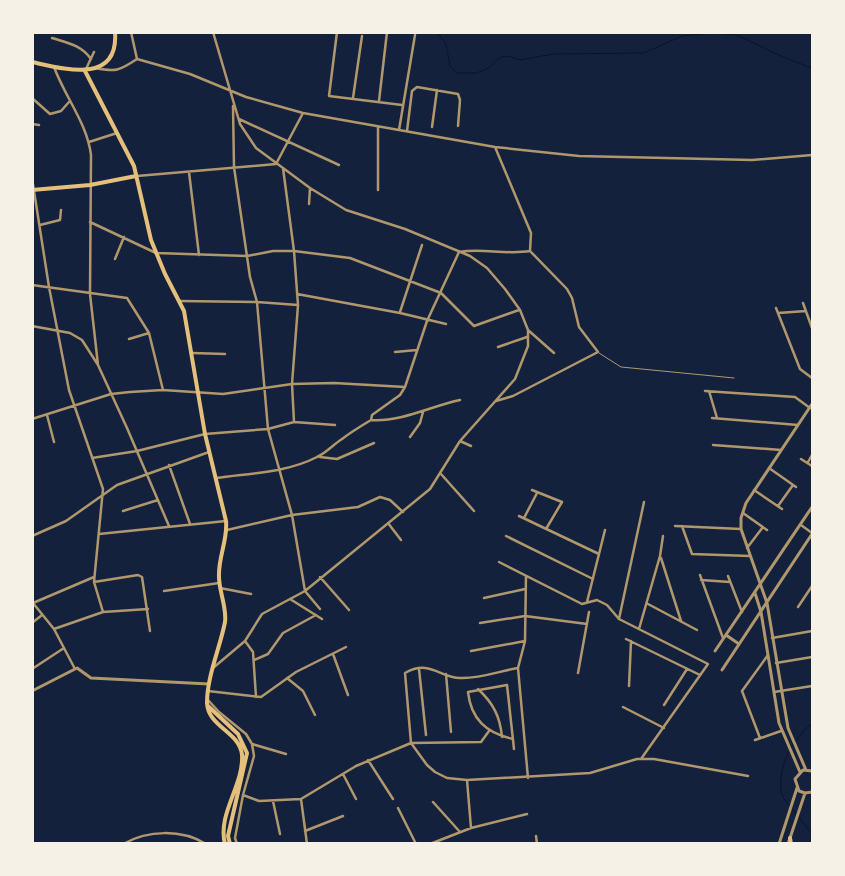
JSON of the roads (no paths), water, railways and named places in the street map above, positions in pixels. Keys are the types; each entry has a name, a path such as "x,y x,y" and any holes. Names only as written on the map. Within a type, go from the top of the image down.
{"main road":[{"path":"32,62 54,67 86,70 95,68 113,55 116,43 115,32"},
{"path":"86,70 134,166 156,253 187,321 205,434 226,521 227,530 220,560 220,586 225,618 208,691 207,705 215,715 238,734 248,754 228,843"},
{"path":"34,190 90,185 136,176"}],"street":[{"path":"131,32 137,59"},
{"path":"213,32 230,89 234,167 247,256 257,302 268,430 292,515 305,591 320,609"},
{"path":"338,32 328,96 402,105"},
{"path":"379,101 387,32"},
{"path":"399,130 416,35"},
{"path":"353,98 362,36"},
{"path":"52,38 77,45 92,59"},
{"path":"86,70 94,52"},
{"path":"95,68 113,72 121,70 137,59"},
{"path":"137,59 190,74 246,97 302,113 495,147 579,156 752,160 812,155"},
{"path":"54,67 89,142 90,294 98,365"},
{"path":"407,132 413,89 418,87 455,92 460,97 458,126"},
{"path":"432,127 437,90"},
{"path":"32,98 50,114 61,111 69,102"},
{"path":"213,668 245,641 262,614 305,591 320,577 420,499 441,474 460,441 516,379 522,366 528,337 528,330 520,310 487,268 470,256 405,229 346,210 310,188 276,164 248,139 232,105"},
{"path":"276,164 302,113"},
{"path":"238,118 288,143 340,165"},
{"path":"32,124 39,126"},
{"path":"378,126 378,190"},
{"path":"89,142 118,133"},
{"path":"495,147 531,233 530,251 567,289 572,298 579,327 598,352 513,396 495,401"},
{"path":"136,176 276,164"},
{"path":"283,168 294,251 298,305 292,384 294,422"},
{"path":"189,172 199,256"},
{"path":"32,178 49,287 73,407 104,494 94,577 103,612"},
{"path":"310,188 310,204"},
{"path":"40,225 60,220 61,210"},
{"path":"90,222 156,253 199,256 247,256 273,251 294,251 350,258 442,293 474,326 520,310"},
{"path":"115,259 124,237"},
{"path":"400,313 409,280 422,245"},
{"path":"459,252 470,250 510,253 530,251"},
{"path":"371,420 372,415 400,395 405,388 428,321 459,252"},
{"path":"32,285 127,298 149,333 162,379 163,390"},
{"path":"297,294 400,313 446,324"},
{"path":"179,300 298,305"},
{"path":"803,304 812,328"},
{"path":"776,308 800,369 812,378"},
{"path":"778,313 806,311"},
{"path":"32,326 76,334 98,365 148,472 169,526"},
{"path":"528,330 554,353"},
{"path":"129,339 149,333"},
{"path":"498,348 528,337"},
{"path":"395,352 417,350"},
{"path":"192,353 225,354"},
{"path":"32,419 111,394 163,390 223,394 292,384 334,383 405,388"},
{"path":"705,391 795,397 810,408"},
{"path":"709,391 717,418"},
{"path":"216,478 269,470 280,471 320,456 342,438 371,420 423,412 441,404 460,400"},
{"path":"806,770 788,728 766,603 741,529 742,512 754,490 812,404"},
{"path":"410,438 420,422 423,412"},
{"path":"47,415 54,442"},
{"path":"712,418 798,425"},
{"path":"92,458 137,451 205,434 268,430 294,422 335,425"},
{"path":"460,441 471,446"},
{"path":"320,456 337,459 374,443"},
{"path":"713,445 781,450"},
{"path":"32,536 66,521 117,485 148,472 209,452"},
{"path":"808,463 812,455"},
{"path":"801,458 812,466"},
{"path":"169,465 190,524"},
{"path":"769,468 796,487"},
{"path":"441,474 474,511"},
{"path":"778,506 793,485"},
{"path":"532,490 562,502 546,529"},
{"path":"754,490 782,509"},
{"path":"524,518 537,492"},
{"path":"227,530 292,515 358,507 385,497 403,512"},
{"path":"123,511 158,500"},
{"path":"619,619 644,502"},
{"path":"715,651 812,507"},
{"path":"742,512 767,530"},
{"path":"519,516 598,554"},
{"path":"99,534 226,521"},
{"path":"388,523 401,540"},
{"path":"722,670 812,534 801,525"},
{"path":"675,526 741,529"},
{"path":"682,526 692,554 750,556"},
{"path":"747,548 763,528"},
{"path":"587,602 604,530"},
{"path":"506,536 592,579"},
{"path":"639,629 648,604 663,536"},
{"path":"660,556 681,620"},
{"path":"498,562 582,604 597,600 607,605 619,619 708,664 641,759"},
{"path":"700,575 725,637 739,644"},
{"path":"526,576 525,640 518,668 528,778"},
{"path":"728,576 742,612"},
{"path":"75,669 54,629 33,603 94,577"},
{"path":"94,582 142,577 150,631"},
{"path":"320,577 349,610"},
{"path":"701,580 730,582"},
{"path":"164,591 220,586 250,594"},
{"path":"798,607 812,586"},
{"path":"484,598 525,589"},
{"path":"755,593 761,612 781,731 800,772"},
{"path":"290,599 322,619"},
{"path":"648,604 697,630"},
{"path":"54,629 103,612 148,609"},
{"path":"578,672 589,612"},
{"path":"32,623 42,615"},
{"path":"254,660 268,654 283,633 316,615"},
{"path":"480,623 525,616 587,624"},
{"path":"772,638 812,632"},
{"path":"626,639 700,675"},
{"path":"471,651 525,640"},
{"path":"245,641 253,652 256,697"},
{"path":"629,686 631,641"},
{"path":"208,691 261,697 287,678 346,647"},
{"path":"32,669 64,648"},
{"path":"333,654 348,695"},
{"path":"760,738 742,691 768,655"},
{"path":"776,663 812,657"},
{"path":"518,668 458,678 446,673 419,668 405,674 404,681 411,743 435,772 447,778 467,780 528,778 590,773 641,759 654,759 748,776"},
{"path":"419,668 426,735"},
{"path":"32,691 75,669 81,670 91,678 210,684"},
{"path":"664,705 687,669"},
{"path":"446,673 451,732"},
{"path":"287,678 303,691 315,715"},
{"path":"513,739 502,737 489,731 478,721 472,709 468,692 507,685 513,739 514,749"},
{"path":"774,692 812,686"},
{"path":"478,689 489,699 498,713 502,737"},
{"path":"207,698 219,712 246,734 252,744 254,756 243,795 236,838 237,844"},
{"path":"623,707 664,728"},
{"path":"243,795 260,801 301,799 368,760 411,743 481,742 489,731"},
{"path":"755,740 781,731"},
{"path":"252,744 286,754"},
{"path":"368,760 393,799"},
{"path":"779,844 797,788 795,779 800,772 812,771"},
{"path":"343,774 356,799"},
{"path":"467,780 471,828"},
{"path":"797,788 805,793 812,792"},
{"path":"790,842 805,793"},
{"path":"301,799 307,844"},
{"path":"273,801 280,834"},
{"path":"433,802 460,832"},
{"path":"398,808 416,844"},
{"path":"430,844 471,828 526,814"},
{"path":"305,831 343,816"},
{"path":"123,844 133,838 163,833 181,833 206,844"},
{"path":"536,836 536,844"}],"lane":[{"path":"598,352 621,367 734,378"}],"waterway":[{"path":"437,32 446,44 450,66 457,73 476,73 487,69 501,57 508,56 520,60 553,54 644,53 682,36 714,33 737,35 783,57 812,68"},
{"path":"796,814 785,800 781,791 782,771 788,753 812,723"},
{"path":"799,817 812,834"}]}
